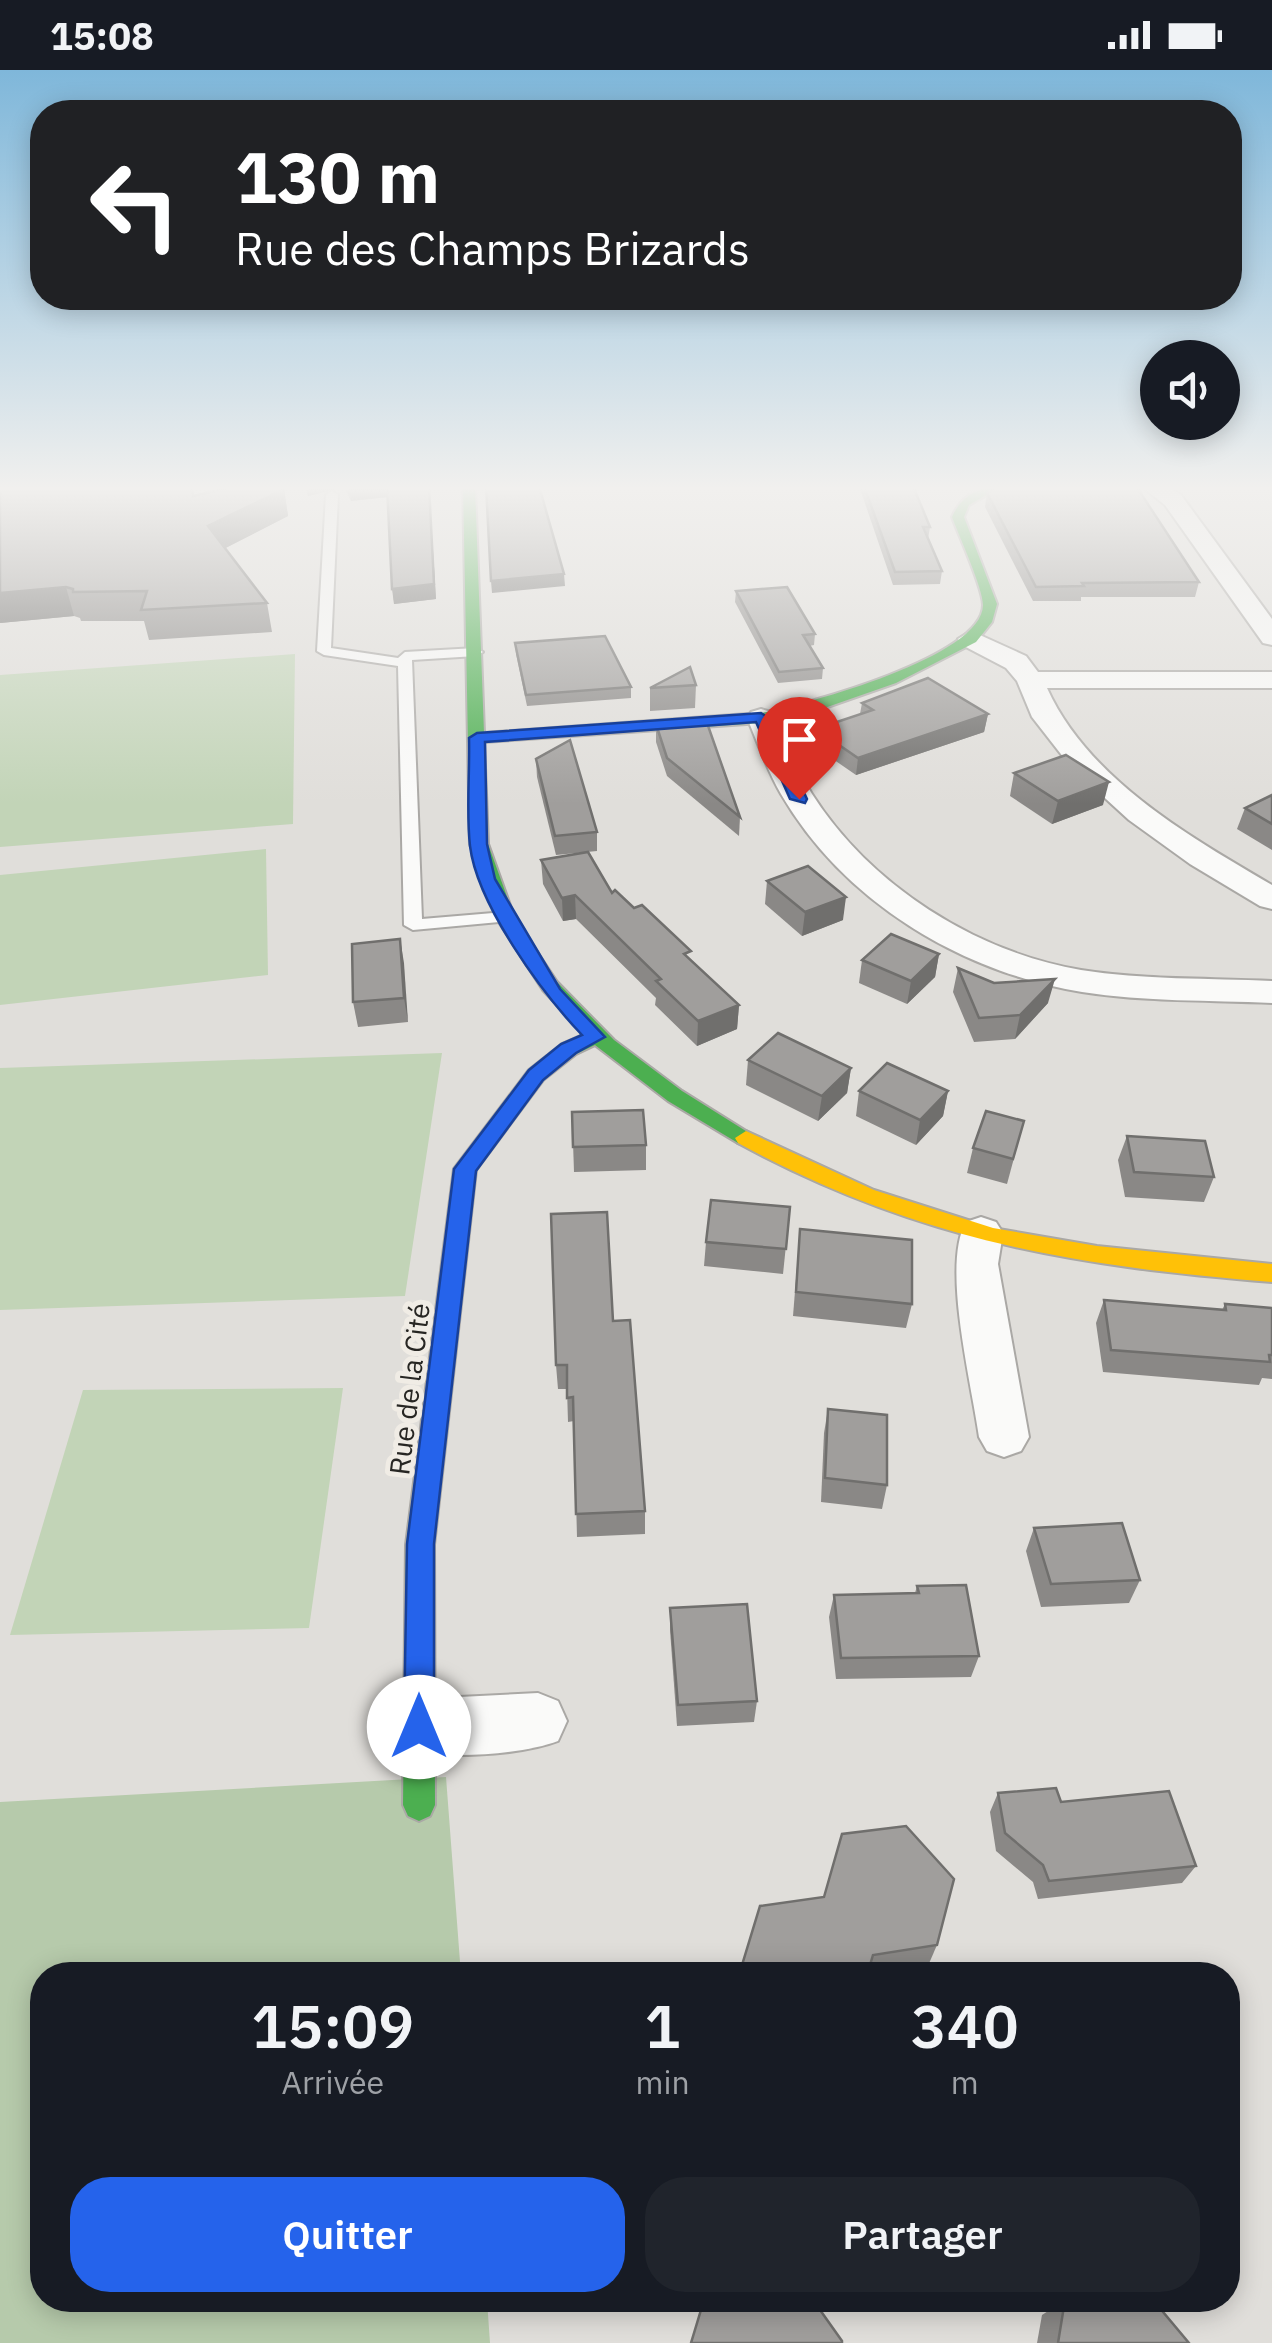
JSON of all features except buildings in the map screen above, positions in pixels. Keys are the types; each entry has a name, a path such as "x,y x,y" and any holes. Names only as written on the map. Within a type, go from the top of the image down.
{"street":[{"path":"473,592 478,844 486,879 552,992 595,1037 693,1108 804,1170 981,1233 1170,1266 1272,1273"},
{"path":"477,738 761,718 808,708 891,680 972,640 985,622 990,604 986,592"},
{"path":"1240,592 1272,637"},
{"path":"972,640 1016,662 1030,680 1046,718 1082,762 1155,824 1272,899"},
{"path":"1030,680 1272,680"},
{"path":"761,718 799,799 843,855 909,911 986,956 1081,981 1272,992"},
{"name":"Rue de la Cité","path":"419,1805 420,1544 465,1169 536,1075 568,1049 595,1037"},
{"path":"981,1233 976,1264 1004,1437"},
{"path":"419,1727 538,1721"}],"lane":[{"path":"327,592 324,652 406,664"},
{"path":"476,652 406,656 414,924 506,916"}],"green space":[{"path":"295,654 293,824 0,847 0,675"},
{"path":"266,849 268,975 0,1005 0,875"},
{"path":"442,1053 405,1296 0,1310 0,1068"},
{"path":"343,1388 309,1628 10,1635 83,1390"},
{"path":"446,1777 460,1962 30,1962 30,2312 488,2312 490,2343 0,2343 0,1802"}],"traffic: fast":[{"path":"472,592 479,844 506,919 550,986 607,1045 675,1096 746,1138"},
{"path":"477,738 761,718 808,709 891,680 971,639 985,622 990,604 986,592"},
{"path":"419,1805 420,1545 465,1169 536,1075 569,1049 595,1037"}],"traffic: slow":[{"path":"746,1138 866,1195 993,1236 1097,1255 1272,1273"}],"route":[{"path":"419,1727 420,1544 465,1169 536,1075 568,1049 595,1037 552,992 486,879 478,844 477,738 761,718 799,799"}]}
